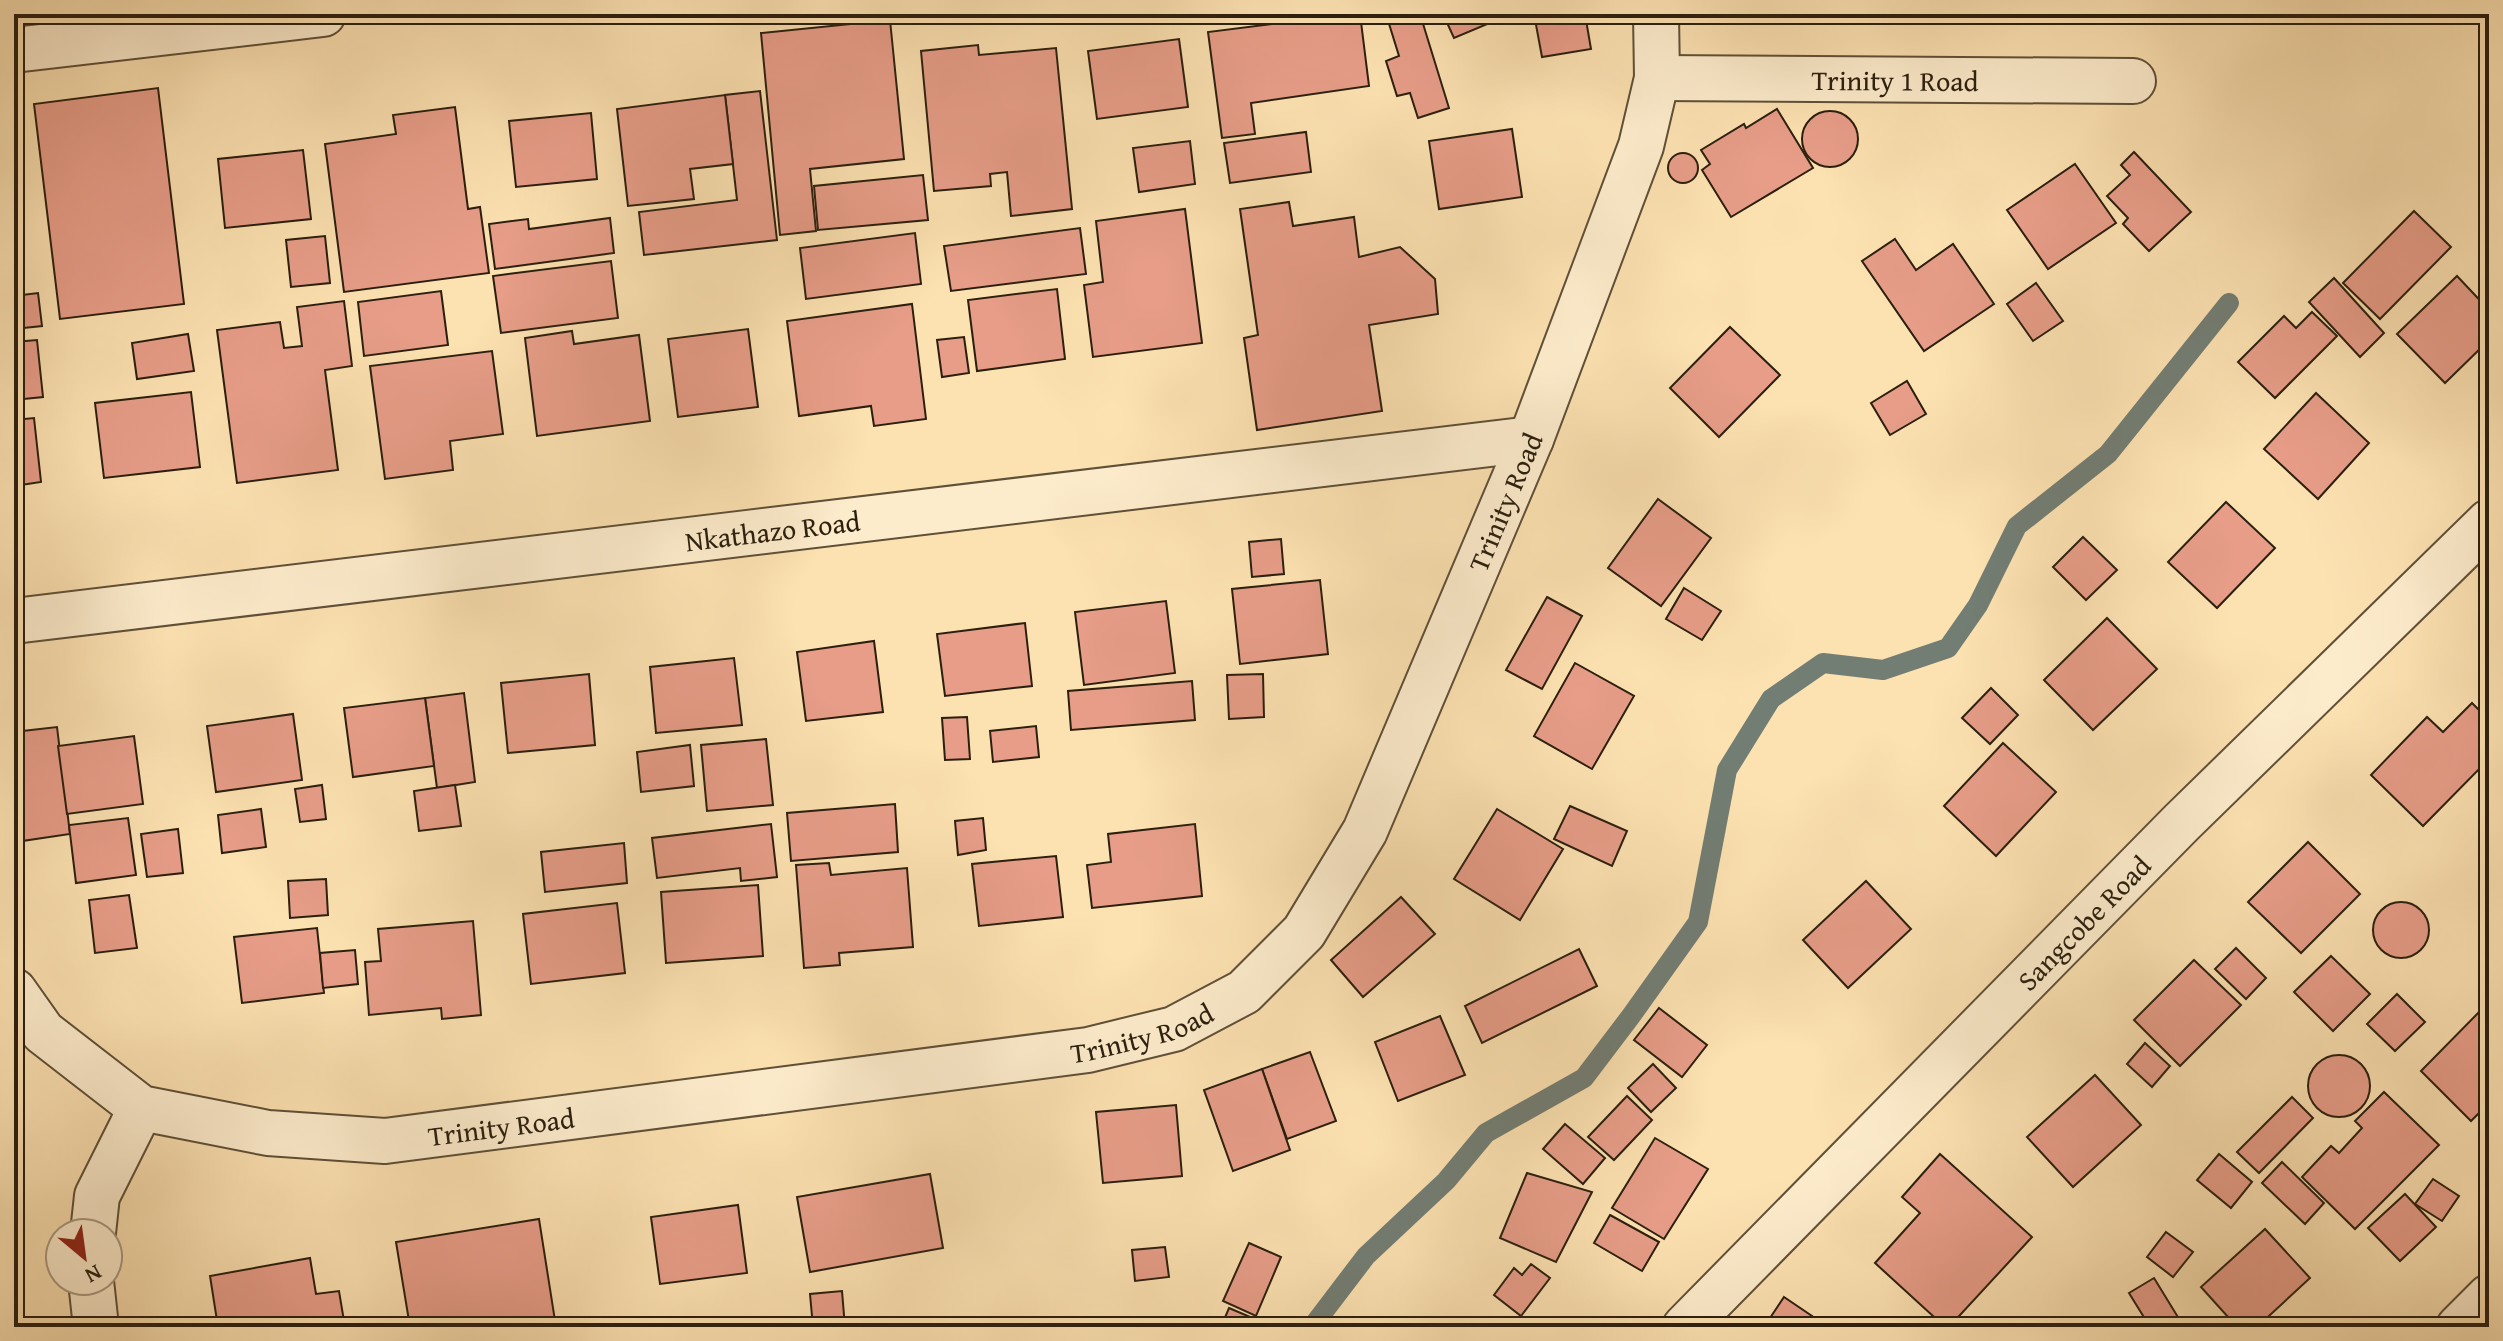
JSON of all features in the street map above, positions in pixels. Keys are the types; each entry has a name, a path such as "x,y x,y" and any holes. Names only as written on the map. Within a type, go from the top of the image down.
{"street":[{"path":"14,50 323,14"},
{"name":"Trinity Road","path":"14,991 43,1032 141,1108 268,1133 385,1141 1088,1050 1174,1029 1244,992 1304,932 1365,831 1531,439 1641,146 1657,78 1656,14"},
{"name":"Trinity 1 Road","path":"1657,78 2133,81"},
{"name":"Nkathazo Road","path":"14,621 1531,439"},
{"name":"Sangcobe Road","path":"1685,1327 2181,823 2489,522"},
{"path":"95,1217 97,1196 141,1108"},
{"path":"93,1297 96,1327"},
{"path":"2459,1327 2489,1297"}],"building":[{"path":"1279,14 1360,14 1369,86 1251,103 1255,134 1222,138 1208,32 1280,23"},
{"path":"1386,14 1420,14 1449,108 1418,118 1410,93 1397,96 1386,61 1399,56"},
{"path":"1443,14 1511,14 1454,38"},
{"path":"1534,14 1585,14 1591,49 1542,57"},
{"path":"890,20 904,159 810,169 816,231 780,235 761,33"},
{"path":"1179,39 1188,107 1097,119 1088,51"},
{"path":"978,45 979,55 1056,48 1072,209 1011,216 1007,172 990,174 991,186 934,191 921,51"},
{"path":"158,88 184,304 60,319 34,104"},
{"path":"760,91 777,240 644,255 639,212 737,200 725,95"},
{"path":"725,95 733,164 690,169 694,199 628,206 617,109"},
{"path":"455,107 468,209 480,207 489,273 344,292 325,144 396,134 393,115"},
{"path":"1777,109 1813,168 1731,217 1702,170 1710,164 1701,150 1744,124 1746,128"},
{"path":"1830,111 1849,120 1858,139 1849,158 1830,167 1811,158 1802,139 1811,120"},
{"path":"591,113 597,179 516,187 509,121"},
{"path":"1512,129 1522,197 1439,209 1429,141"},
{"path":"1306,132 1311,172 1230,183 1224,143"},
{"path":"1190,141 1195,184 1139,192 1133,148"},
{"path":"303,150 311,219 225,228 218,159"},
{"path":"2134,152 2191,212 2149,251 2123,224 2128,218 2107,196 2130,175 2121,165"},
{"path":"1683,153 1694,157 1698,168 1694,179 1683,183 1672,179 1668,168 1672,157"},
{"path":"2075,164 2116,223 2048,269 2007,210"},
{"path":"923,175 928,220 818,230 814,186"},
{"path":"1289,202 1293,226 1354,217 1359,257 1400,247 1435,279 1438,314 1369,325 1382,411 1257,430 1244,338 1258,335 1240,209"},
{"path":"1185,209 1202,343 1093,357 1084,285 1103,282 1096,221"},
{"path":"2414,211 2451,247 2380,319 2343,283"},
{"path":"610,218 614,253 495,269 489,224 528,219 529,229"},
{"path":"1080,228 1086,274 951,291 944,246"},
{"path":"915,233 921,284 806,299 800,248"},
{"path":"325,236 330,283 291,287 286,240"},
{"path":"1895,239 1916,270 1953,244 1994,304 1924,351 1862,261"},
{"path":"611,261 618,318 501,333 493,276"},
{"path":"2457,276 2489,310 2489,340 2445,383 2397,334"},
{"path":"2334,278 2384,333 2360,357 2309,302"},
{"path":"2036,283 2063,321 2033,341 2007,304"},
{"path":"1057,289 1065,359 977,371 968,300"},
{"path":"441,291 448,345 364,356 358,302"},
{"path":"38,293 42,326 14,329 14,296"},
{"path":"344,301 352,366 325,370 338,470 237,483 217,330 280,322 284,348 302,346 297,307"},
{"path":"912,304 926,419 874,426 871,406 799,416 787,321"},
{"path":"2312,312 2337,336 2275,398 2238,362 2284,316 2296,328"},
{"path":"1730,327 1780,375 1719,437 1670,388"},
{"path":"748,329 758,407 678,417 668,339"},
{"path":"572,331 574,344 639,335 650,421 537,436 525,338"},
{"path":"188,334 194,371 137,379 132,343"},
{"path":"964,337 969,373 942,377 937,340"},
{"path":"37,340 43,397 14,400 14,342"},
{"path":"492,351 503,434 450,441 453,470 385,479 370,366"},
{"path":"1907,381 1926,414 1890,435 1871,403"},
{"path":"191,392 200,467 104,478 95,403"},
{"path":"2316,393 2369,443 2318,499 2264,449"},
{"path":"34,418 41,482 14,486 14,420"},
{"path":"1658,499 1711,538 1661,606 1608,568"},
{"path":"2226,502 2275,548 2217,608 2168,562"},
{"path":"2083,537 2117,570 2086,600 2053,567"},
{"path":"1281,539 1284,574 1252,577 1249,542"},
{"path":"1320,580 1328,654 1240,664 1232,589"},
{"path":"1684,588 1721,611 1702,640 1666,619"},
{"path":"1547,597 1582,616 1542,689 1506,670"},
{"path":"1166,601 1175,673 1084,685 1075,612"},
{"path":"2107,618 2157,669 2093,730 2044,680"},
{"path":"1025,623 1032,686 945,696 937,634"},
{"path":"874,641 883,712 806,721 797,652"},
{"path":"734,658 742,725 656,733 650,667"},
{"path":"1575,663 1634,696 1592,769 1534,736"},
{"path":"589,674 595,745 508,753 501,683"},
{"path":"1263,674 1264,717 1229,719 1227,675"},
{"path":"1192,681 1195,720 1071,730 1068,691"},
{"path":"1991,688 2018,715 1990,744 1962,718"},
{"path":"464,693 475,782 437,788 425,698"},
{"path":"425,698 434,766 353,777 344,708"},
{"path":"2472,703 2489,720 2489,759 2423,826 2371,775 2427,717 2443,732"},
{"path":"293,714 302,780 216,792 207,726"},
{"path":"967,717 970,759 945,760 942,718"},
{"path":"1036,726 1039,757 993,762 990,731"},
{"path":"57,727 70,834 22,841 14,782 14,732"},
{"path":"134,736 143,804 67,814 58,746"},
{"path":"766,739 773,805 707,811 701,745"},
{"path":"2003,743 2056,792 1996,856 1944,806"},
{"path":"690,745 694,786 641,792 637,752"},
{"path":"322,785 326,819 300,822 295,789"},
{"path":"455,785 461,826 419,831 414,791"},
{"path":"895,804 898,852 791,861 787,813"},
{"path":"1570,806 1627,831 1612,866 1554,839"},
{"path":"261,809 266,847 222,853 218,815"},
{"path":"1497,809 1563,849 1520,920 1454,879"},
{"path":"128,818 136,875 76,883 69,825"},
{"path":"983,818 986,850 958,855 955,821"},
{"path":"771,824 777,877 741,881 740,868 657,878 652,838"},
{"path":"1195,824 1202,896 1092,908 1087,865 1111,862 1108,834"},
{"path":"178,829 183,873 147,877 141,834"},
{"path":"2308,842 2360,894 2301,953 2248,902"},
{"path":"624,843 627,883 545,892 541,852"},
{"path":"1056,856 1063,917 979,926 972,864"},
{"path":"829,863 831,875 907,868 913,947 839,953 840,965 804,968 796,865"},
{"path":"326,879 328,915 290,918 288,881"},
{"path":"1866,881 1911,929 1848,988 1803,940"},
{"path":"758,885 763,956 666,963 661,892"},
{"path":"129,895 137,948 95,953 89,900"},
{"path":"1401,897 1435,934 1363,997 1331,960"},
{"path":"2401,902 2421,910 2429,930 2421,950 2401,958 2381,950 2373,930 2381,910"},
{"path":"617,903 625,973 531,984 523,914"},
{"path":"473,921 481,1015 442,1019 441,1008 369,1015 365,962 381,961 378,929"},
{"path":"317,928 324,993 242,1003 234,937"},
{"path":"2236,948 2266,978 2246,999 2215,969"},
{"path":"1579,949 1597,986 1482,1043 1465,1006"},
{"path":"355,950 358,984 323,988 320,953"},
{"path":"2331,956 2370,994 2333,1031 2294,992"},
{"path":"2194,960 2241,1005 2180,1066 2134,1020"},
{"path":"2397,994 2425,1022 2395,1051 2367,1024"},
{"path":"2485,1006 2489,1010 2489,1103 2471,1121 2421,1071"},
{"path":"1659,1008 1707,1045 1682,1077 1634,1040"},
{"path":"1440,1016 1465,1075 1398,1101 1375,1042"},
{"path":"2145,1043 2170,1066 2152,1087 2127,1064"},
{"path":"1310,1052 1336,1121 1287,1139 1262,1069"},
{"path":"2339,1055 2361,1064 2370,1086 2361,1108 2339,1117 2317,1108 2308,1086 2317,1064"},
{"path":"1653,1064 1676,1088 1651,1112 1628,1088"},
{"path":"1262,1069 1290,1150 1233,1171 1204,1090"},
{"path":"2095,1075 2141,1125 2073,1187 2027,1137"},
{"path":"2384,1092 2439,1145 2355,1229 2302,1177 2331,1146 2339,1153 2362,1128 2355,1121"},
{"path":"1627,1096 1652,1120 1614,1160 1588,1137"},
{"path":"2292,1097 2313,1118 2259,1173 2237,1152"},
{"path":"1176,1105 1182,1176 1103,1183 1096,1112"},
{"path":"1565,1124 1605,1158 1583,1184 1543,1149"},
{"path":"1655,1138 1708,1169 1664,1239 1612,1208"},
{"path":"1940,1154 2032,1237 1949,1327 1945,1327 1875,1263 1920,1213 1902,1197"},
{"path":"2219,1154 2252,1182 2231,1208 2197,1180"},
{"path":"2282,1162 2324,1203 2305,1224 2262,1183"},
{"path":"1527,1173 1592,1192 1556,1262 1500,1238"},
{"path":"930,1174 943,1248 810,1272 797,1197"},
{"path":"2433,1179 2459,1196 2442,1221 2415,1204"},
{"path":"2405,1194 2436,1227 2400,1261 2368,1228"},
{"path":"738,1205 747,1273 660,1284 651,1217"},
{"path":"1610,1215 1659,1242 1642,1271 1594,1243"},
{"path":"539,1219 556,1327 410,1327 396,1242"},
{"path":"2265,1229 2310,1278 2257,1327 2237,1327 2201,1287"},
{"path":"2166,1232 2193,1252 2173,1277 2147,1257"},
{"path":"1249,1243 1281,1257 1256,1316 1223,1301"},
{"path":"1165,1247 1169,1277 1135,1281 1132,1250"},
{"path":"310,1258 316,1294 339,1291 345,1327 218,1327 210,1276"},
{"path":"1531,1264 1550,1278 1521,1316 1494,1295 1514,1268 1522,1275"},
{"path":"2154,1278 2184,1327 2150,1327 2129,1293"},
{"path":"842,1291 845,1327 813,1327 810,1294"},
{"path":"1784,1297 1812,1316 1804,1327 1764,1327"},
{"path":"1229,1308 1262,1322 1260,1327 1221,1327"}],"waterway":[{"path":"1312,1327 1366,1256 1446,1181 1486,1133 1584,1078 1631,1016 1698,922 1727,770 1771,699 1823,663 1883,670 1948,648 1978,605 2017,526 2108,454 2229,303"}]}
